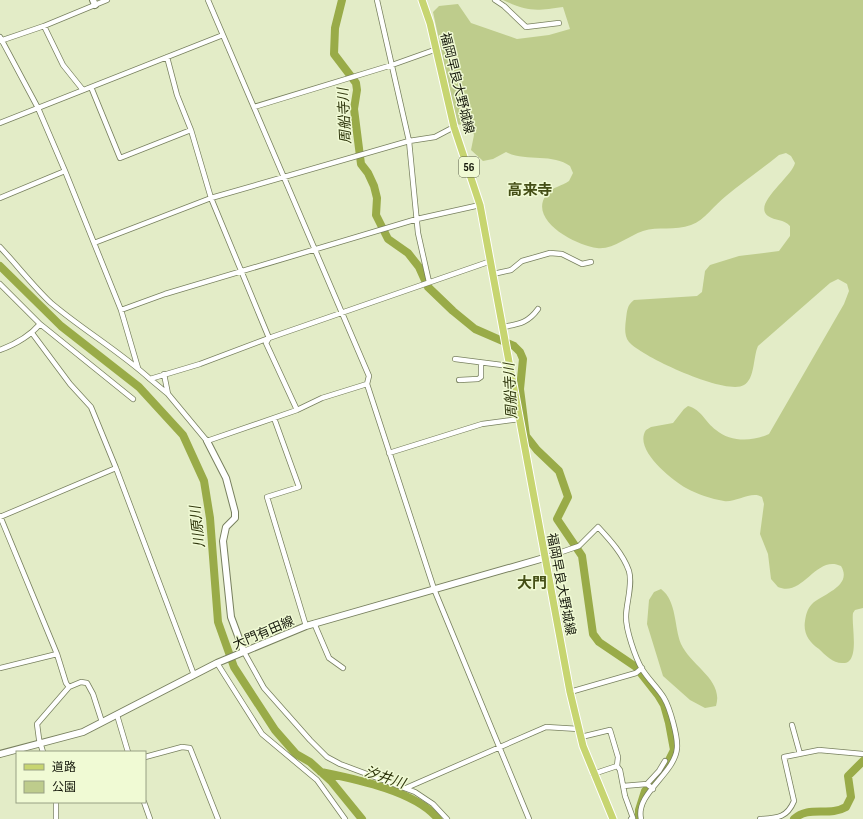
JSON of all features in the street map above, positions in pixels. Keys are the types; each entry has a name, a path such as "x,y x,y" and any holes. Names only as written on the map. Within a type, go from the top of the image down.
{"main road":[{"name":"福岡早良大野城線","path":"422,0 437,49 454,126 480,205 544,558 570,692 581,737 594,774 613,819"},
{"path":"207,440 226,478 235,512 234,518 226,527 223,541 231,617 241,653"},
{"name":"大門有田線","path":"0,754 73,735 117,715 217,663 314,623 544,558"}],"street":[{"path":"107,0 94,2 44,26 0,39 16,64 38,108 65,171 121,310 138,369"},
{"path":"208,0 343,312 369,376 367,384 434,589 529,819"},
{"path":"377,0 409,141 422,259 429,282"},
{"path":"495,0 504,6 526,27 559,23"},
{"path":"44,26 62,65 83,90"},
{"path":"1,121 38,108 223,35"},
{"path":"254,107 392,65 437,49"},
{"path":"167,57 177,95 190,130 211,198 269,338"},
{"path":"91,87 120,158 190,130"},
{"path":"94,243 211,198 409,141 435,137 454,126"},
{"path":"0,198 65,171"},
{"path":"121,310 165,294 382,229 417,219 480,205"},
{"path":"0,247 38,291 168,394 207,440 297,410 322,398 367,384"},
{"path":"493,274 511,270 522,261 550,253 562,254 582,264 591,262"},
{"path":"150,380 164,374 200,364 269,338 491,261"},
{"path":"0,284 40,324 134,399"},
{"path":"503,327 523,323 532,318 538,310"},
{"path":"0,350 15,344 32,333 40,324"},
{"path":"32,333 70,384 91,407 116,468 194,675"},
{"path":"269,338 266,343 297,410"},
{"path":"454,359 480,364 510,366"},
{"path":"459,380 478,379 481,377 480,364"},
{"path":"164,374 168,394"},
{"path":"274,418 299,487 267,497 306,626"},
{"path":"389,453 482,424 520,419"},
{"path":"69,687 66,683 57,654 0,517 116,468"},
{"path":"544,558 574,549 598,527 616,547 629,572 626,618 627,627 642,668 664,699 677,739 676,755 670,767 650,786 623,786"},
{"path":"314,623 330,658 343,668"},
{"path":"241,653 264,688 327,757 340,764 406,788 434,804 447,819"},
{"path":"0,668 57,654"},
{"path":"217,663 262,734 317,780 345,819"},
{"path":"570,692 636,673 642,668"},
{"path":"43,751 37,724 69,687 81,682 87,683 93,694 102,722"},
{"path":"117,715 128,751"},
{"path":"792,725 800,754"},
{"path":"406,788 546,727 579,730"},
{"path":"581,737 610,730 618,757 617,766 620,770 623,786 633,818 631,819"},
{"path":"146,757 182,747 190,748 218,819"},
{"path":"760,819 780,818 786,815 794,802 784,757 833,750 863,754"},
{"path":"641,819 641,810 650,786 665,760"},
{"path":"594,774 617,766"},
{"path":"56,803 56,819"},
{"path":"144,803 150,819"}],"green space":[{"path":"503,0 863,0 863,608 855,610 853,613 854,643 851,658 848,662 839,663 832,660 812,643 805,629 806,614 810,606 835,589 843,579 844,573 841,566 832,564 824,566 795,587 787,589 778,587 771,579 768,554 760,534 764,504 762,497 753,495 724,501 709,498 690,490 679,484 663,471 649,454 643,438 646,430 651,427 673,423 688,406 697,410 712,427 728,437 741,440 762,437 769,434 844,304 849,291 847,284 838,279 830,283 758,346 752,373 748,382 744,385 735,387 704,380 650,357 629,342 625,331 628,308 634,300 697,296 702,292 705,271 710,265 739,256 779,251 790,236 790,226 785,222 768,216 764,211 765,205 774,190 787,176 795,163 791,156 786,153 779,155 726,196 701,220 685,227 643,231 615,245 603,248 578,243 567,237 549,223 544,214 542,205 548,192 569,181 573,173 570,166 563,162 547,158 522,157 506,152 493,159 483,161 471,150 474,135 472,128 457,124 433,12 439,6 458,4 471,23 517,39 549,35 570,29 563,7 532,10 519,7"},
{"path":"661,589 670,600 673,607 681,644 715,688 717,697 716,706 705,708 690,700 663,676 647,624 649,600 654,592"}],"waterway":[{"name":"周船寺川","path":"342,0 335,28 334,54 356,83 357,90 354,109 361,164 368,173 374,186 377,198 376,215 388,239 408,253 419,267 428,287 453,311 475,329 514,346 520,352 523,359 520,389 526,436 537,450 559,471 568,497 557,519 582,556 593,634 599,642 636,667 664,705 674,750 663,772 645,791 639,810 639,819"},
{"name":"川原川","path":"0,266 61,326 139,387 183,435 204,481 210,518 218,622 234,667 275,730 296,754 310,762 331,781 362,819"},
{"name":"周船寺川","path":"794,819 806,813 840,810 846,807 851,797 848,776 863,761"},
{"name":"汐井川","path":"321,772 351,778 400,794 428,809 438,819"}],"district":[{"name":"高来寺","path":"530,190"},
{"name":"大門","path":"532,583"}]}
